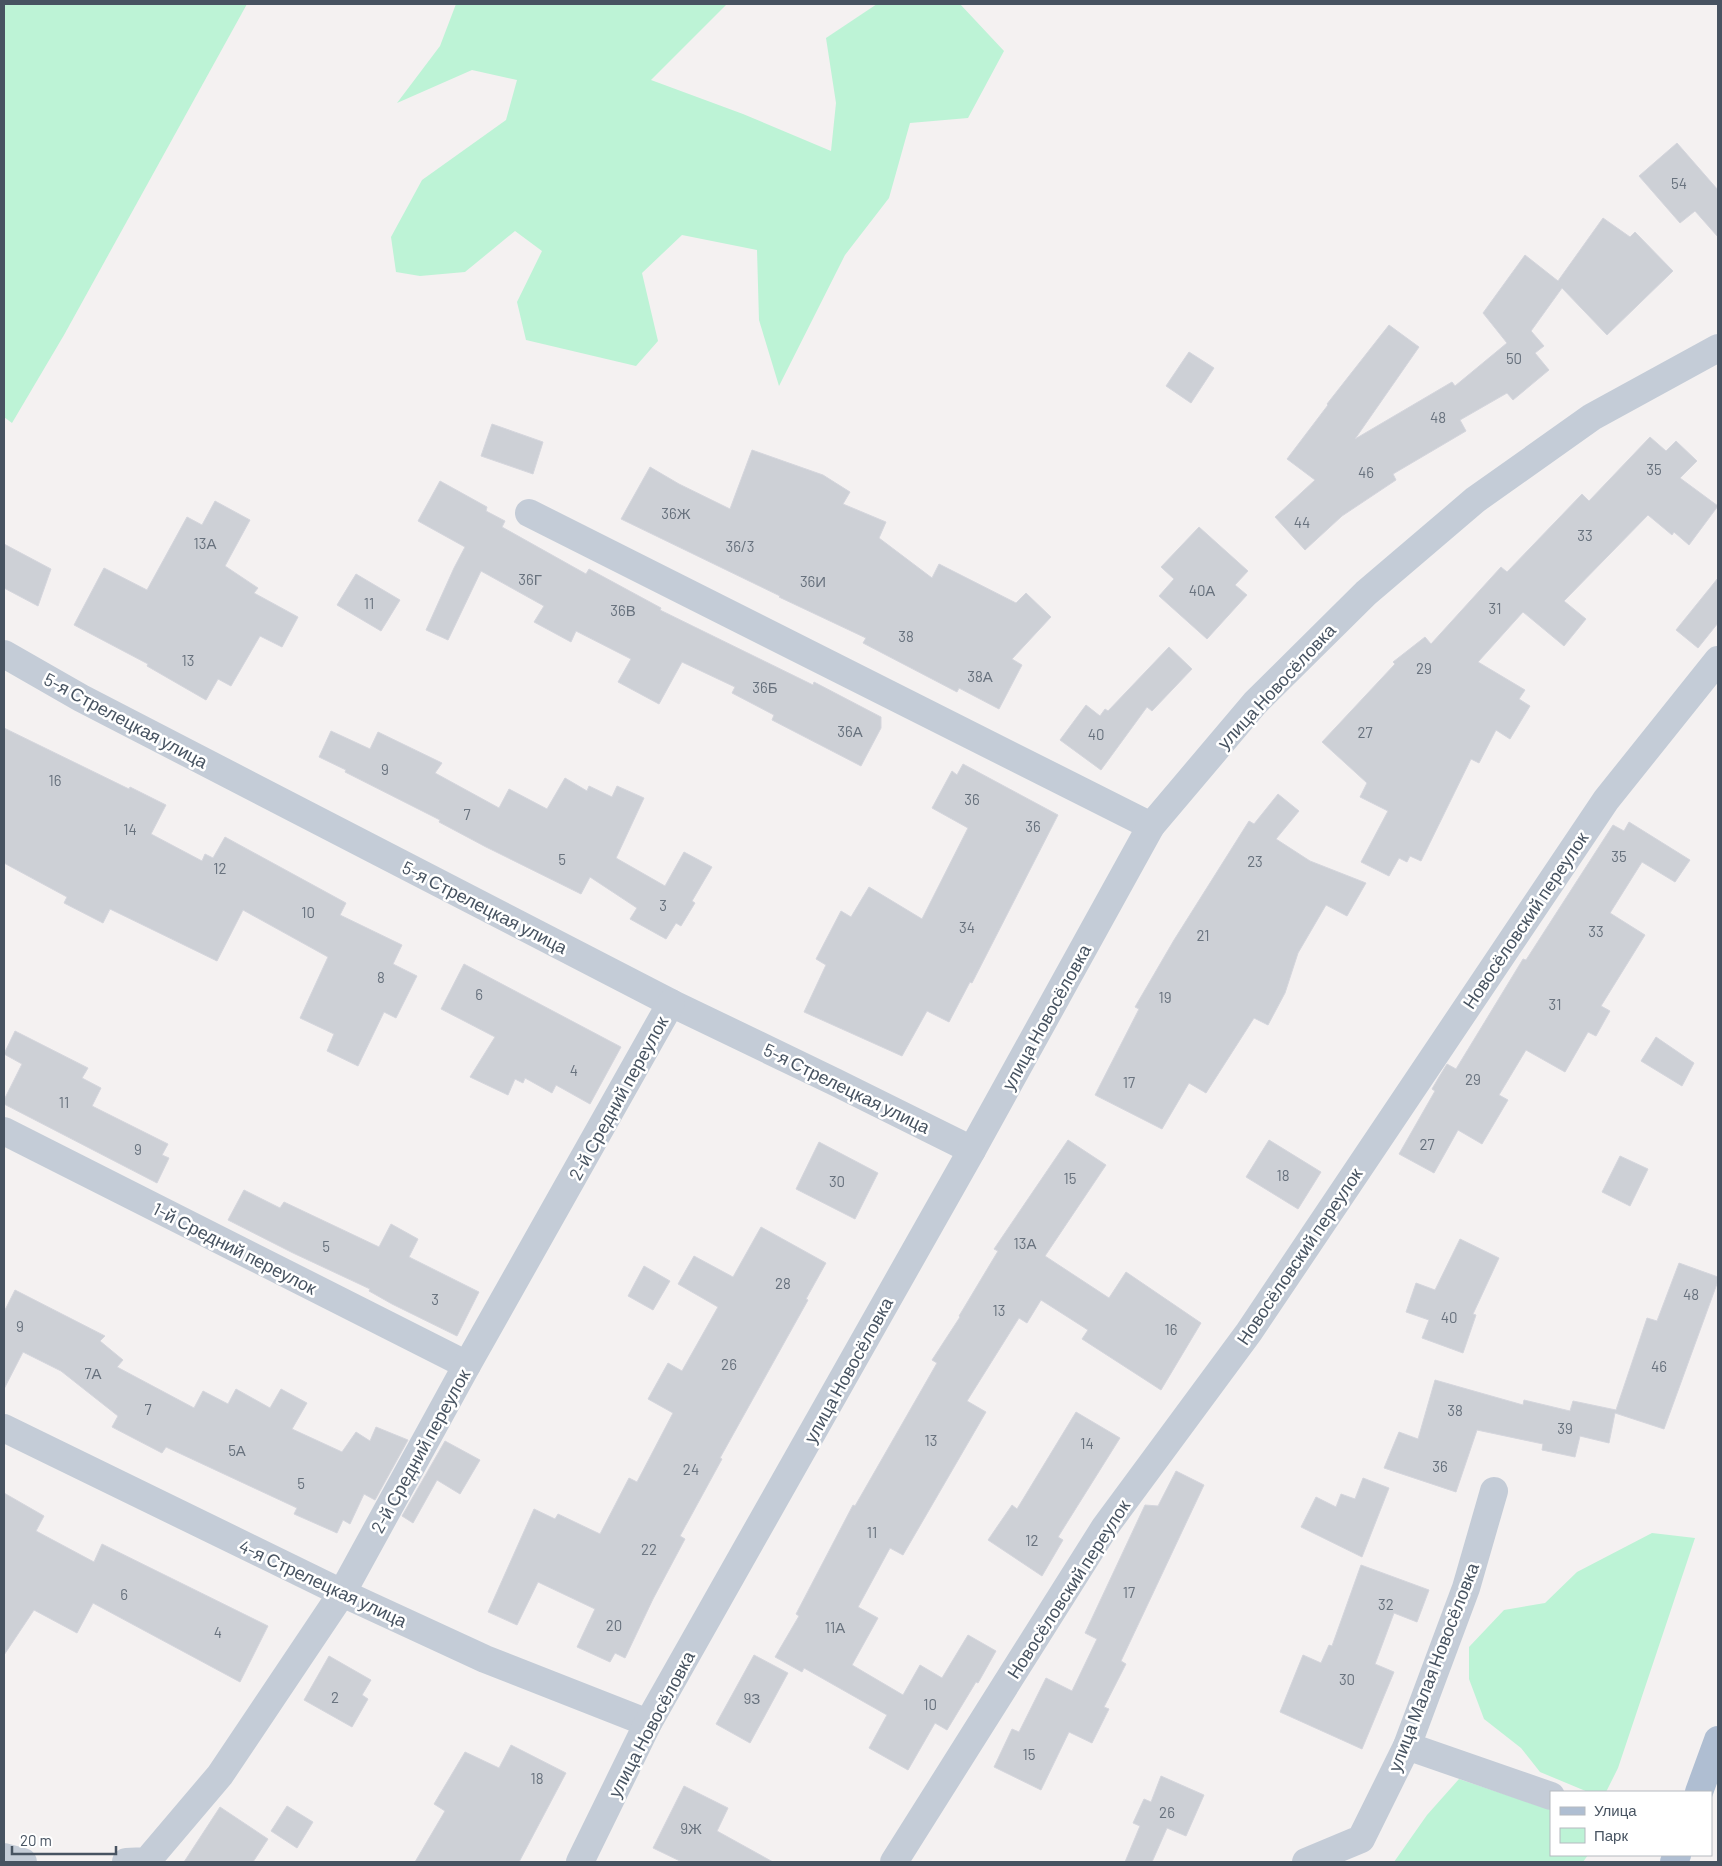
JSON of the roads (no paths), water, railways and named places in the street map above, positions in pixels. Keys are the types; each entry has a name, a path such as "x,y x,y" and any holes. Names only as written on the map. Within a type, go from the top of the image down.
{"main road":[{"path":"1699,1791 1718,1740"}],"street":[{"name":"улица Новосёловка","path":"580,1862 648,1724 972,1150 1151,826 1255,703 1366,593 1475,500 1592,418 1718,348"},
{"path":"529,513 1151,826"},
{"name":"5-я Стрелецкая улица","path":"4,654 81,698 671,1003 972,1150"},
{"name":"Новосёловский переулок","path":"894,1862 1105,1527 1249,1332 1606,800 1718,660"},
{"name":"2-й Средний переулок","path":"126,1862 147,1861 220,1774 342,1593 671,1003"},
{"name":"1-й Средний переулок","path":"4,1131 467,1366"},
{"name":"4-я Стрелецкая улица","path":"4,1428 342,1593 485,1659 648,1724"},
{"name":"улица Малая Новосёловка","path":"1306,1862 1361,1839 1408,1746 1466,1588 1494,1491"},
{"path":"1408,1746 1550,1796"},
{"path":"4,1857 22,1862"}]}
